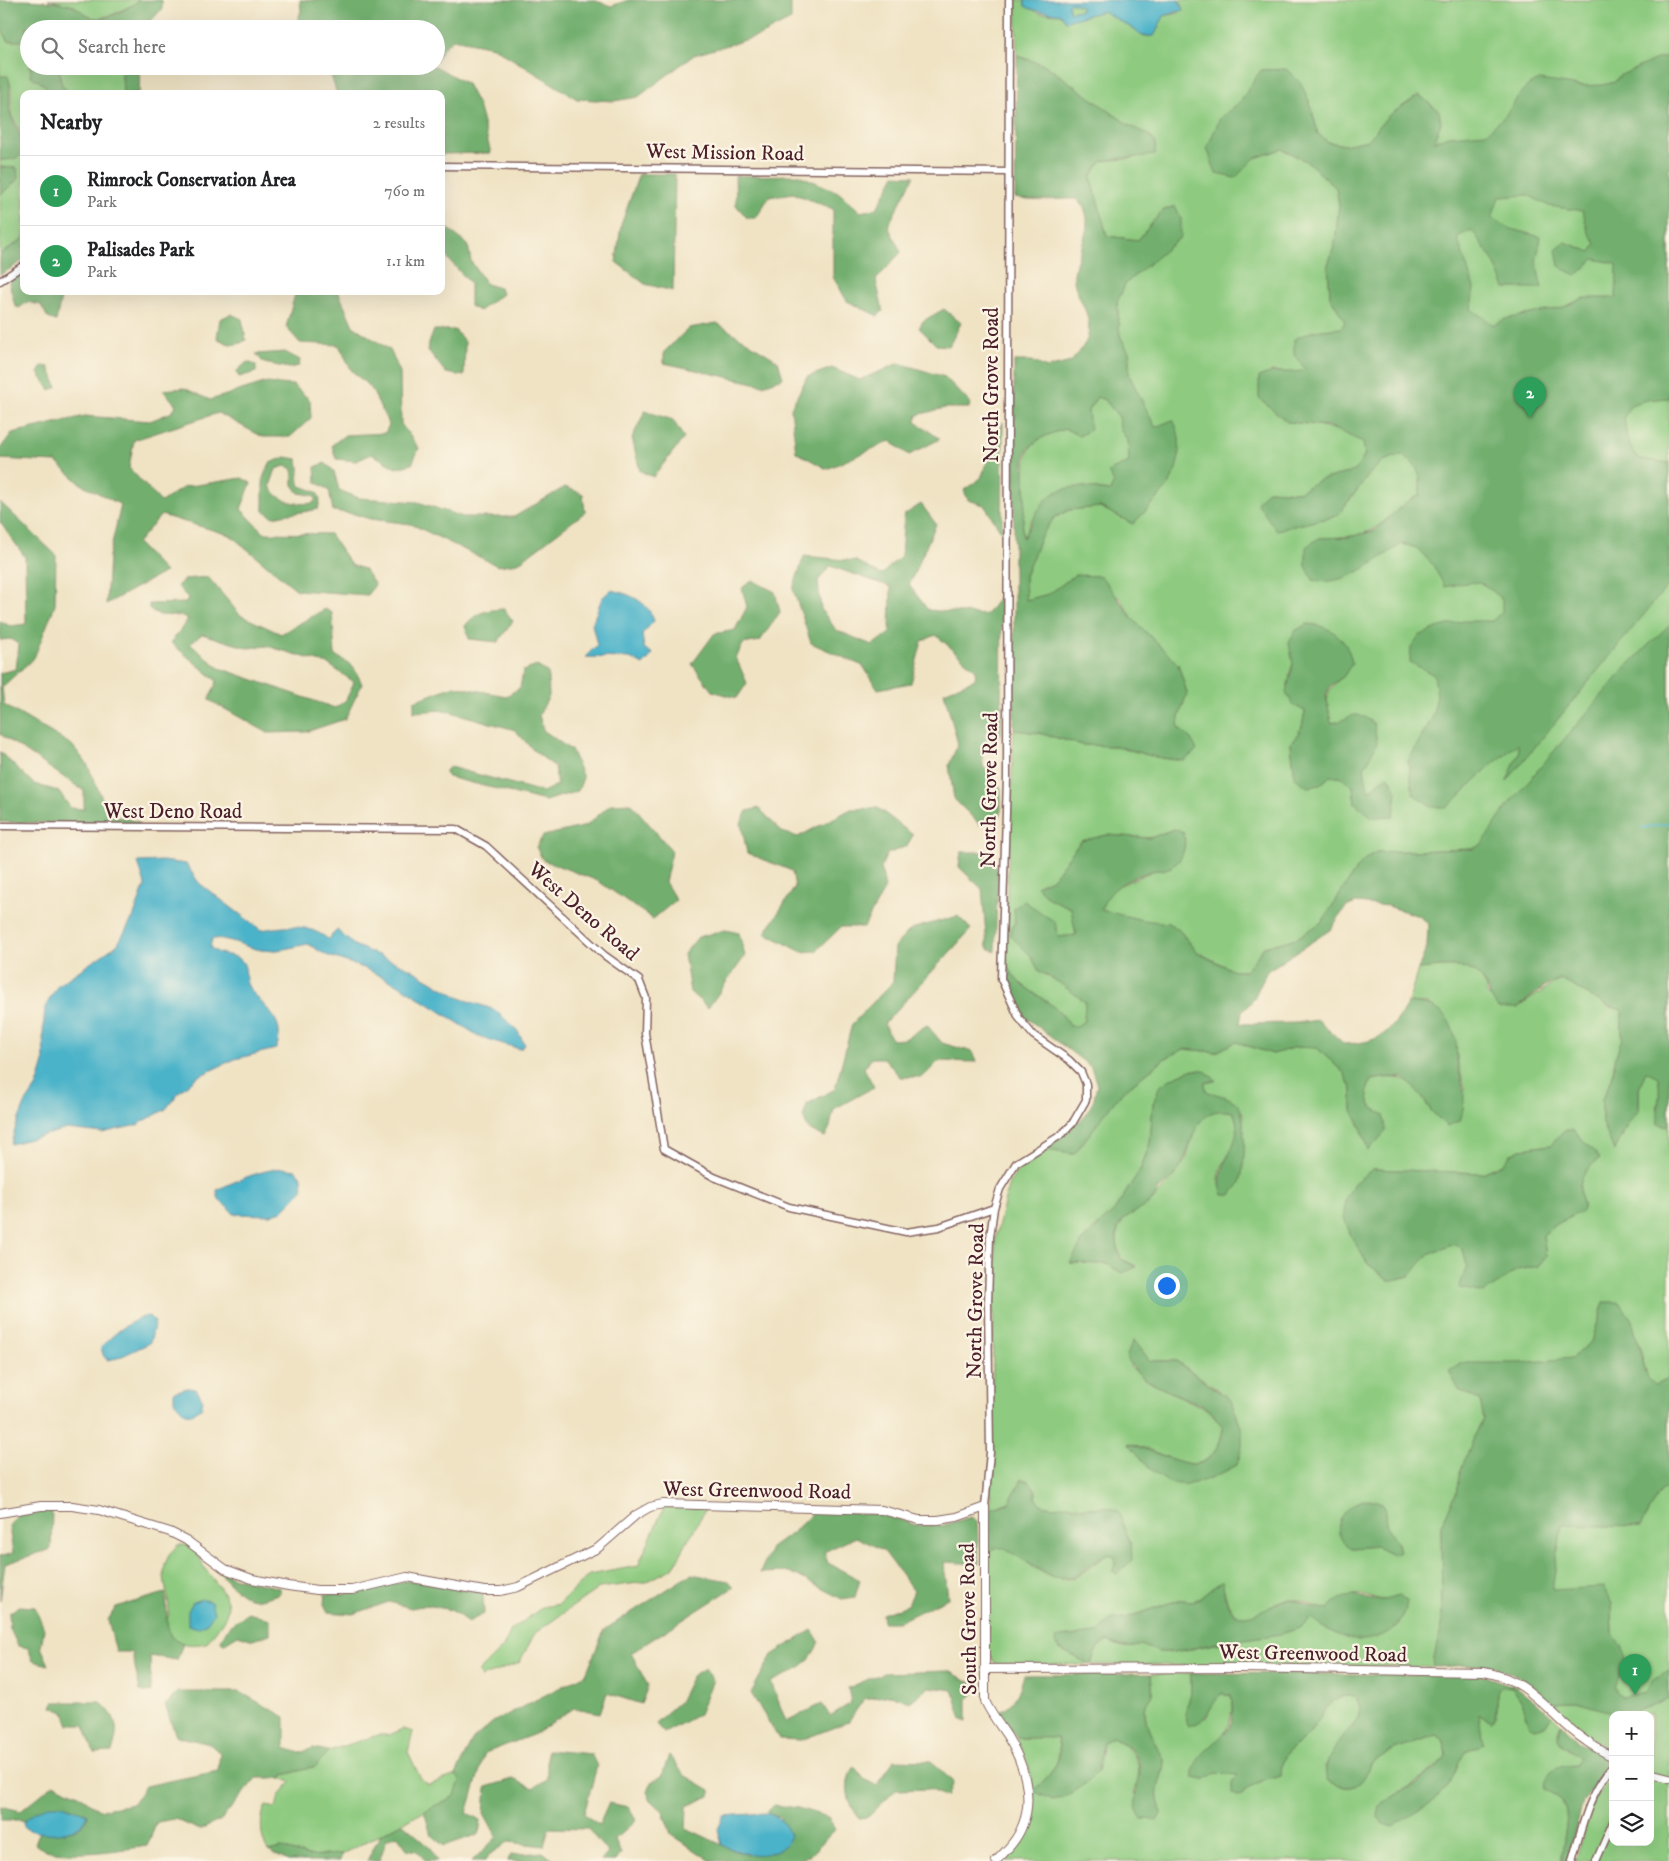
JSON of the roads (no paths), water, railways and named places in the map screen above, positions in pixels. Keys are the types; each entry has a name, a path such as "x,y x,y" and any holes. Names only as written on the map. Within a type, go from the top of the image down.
{"street":[{"name":"North Grove Road","path":"986,1506 990,1452 990,1237 994,1208 1000,1189 1016,1163 1061,1134 1072,1124 1086,1100 1086,1084 1080,1072 1069,1060 1033,1035 1019,1018 1001,979 1007,778 1009,0"},
{"name":"West Mission Road","path":"445,166 1008,172"},
{"path":"0,281 20,268"},
{"name":"West Deno Road","path":"0,826 456,829 486,846 604,955 639,980 646,998 645,1033 664,1149 714,1177 788,1207 906,1232 939,1227 994,1208"},
{"name":"West Greenwood Road","path":"0,1512 42,1506 72,1506 99,1510 170,1532 186,1540 225,1570 252,1579 288,1586 317,1590 352,1590 407,1577 492,1591 518,1587 558,1569 598,1548 636,1514 650,1507 663,1504 882,1510 919,1520 957,1518 986,1506"},
{"name":"South Grove Road","path":"986,1506 985,1701 993,1719 1007,1736 1018,1756 1026,1776 1027,1799 1024,1824 1013,1843 996,1861"},
{"name":"West Greenwood Road","path":"984,1669 1240,1668 1484,1672 1502,1675 1520,1683 1585,1741 1611,1756"},
{"path":"1572,1861 1594,1794 1601,1780 1609,1771"},
{"path":"1654,1774 1669,1778"},
{"path":"1596,1861 1609,1831"}],"water":[{"path":"1025,0 1179,0 1183,10 1164,16 1154,36 1142,36 1137,31 1103,11 1066,21 1061,14 1038,11 1025,6","holes":["1070,2 1081,6 1081,10 1070,12 1068,5"]},
{"path":"611,590 631,596 643,603 654,621 642,634 644,648 653,654 643,665 630,658 585,657 597,645 592,624 602,598"},
{"path":"163,861 186,864 199,883 261,930 279,927 304,928 312,930 328,939 337,930 354,945 409,968 460,998 495,1010 517,1030 525,1045 520,1049 480,1037 399,985 364,968 326,955 308,944 284,949 261,950 225,939 212,939 210,947 222,954 234,956 243,963 248,986 272,1014 279,1029 276,1049 235,1059 197,1077 179,1092 166,1109 137,1125 102,1133 67,1129 11,1144 25,1104 37,1086 44,1063 43,1034 45,1007 58,985 117,945 133,918 145,885 138,862"},
{"path":"282,1168 296,1170 302,1177 303,1190 282,1211 270,1215 234,1214 217,1195 217,1190 240,1179"},
{"path":"149,1316 155,1322 150,1343 118,1358 107,1360 103,1355 101,1347 130,1323"},
{"path":"187,1388 196,1389 203,1400 201,1408 192,1414 185,1413 174,1401 174,1392"},
{"path":"201,1599 211,1602 214,1613 207,1623 198,1628 188,1625 188,1611 193,1602"},
{"path":"50,1805 62,1805 88,1814 85,1821 78,1827 61,1833 41,1833 25,1828 23,1822 35,1812"},
{"path":"766,1813 778,1818 786,1826 790,1835 786,1845 770,1853 754,1854 722,1845 718,1829 724,1816"}],"waterway":[{"path":"1642,828 1669,823"}],"place":[{"name":"Palisades Park","path":"1530,418"},
{"name":"Rimrock Conservation Area","path":"1635,1695"}]}
